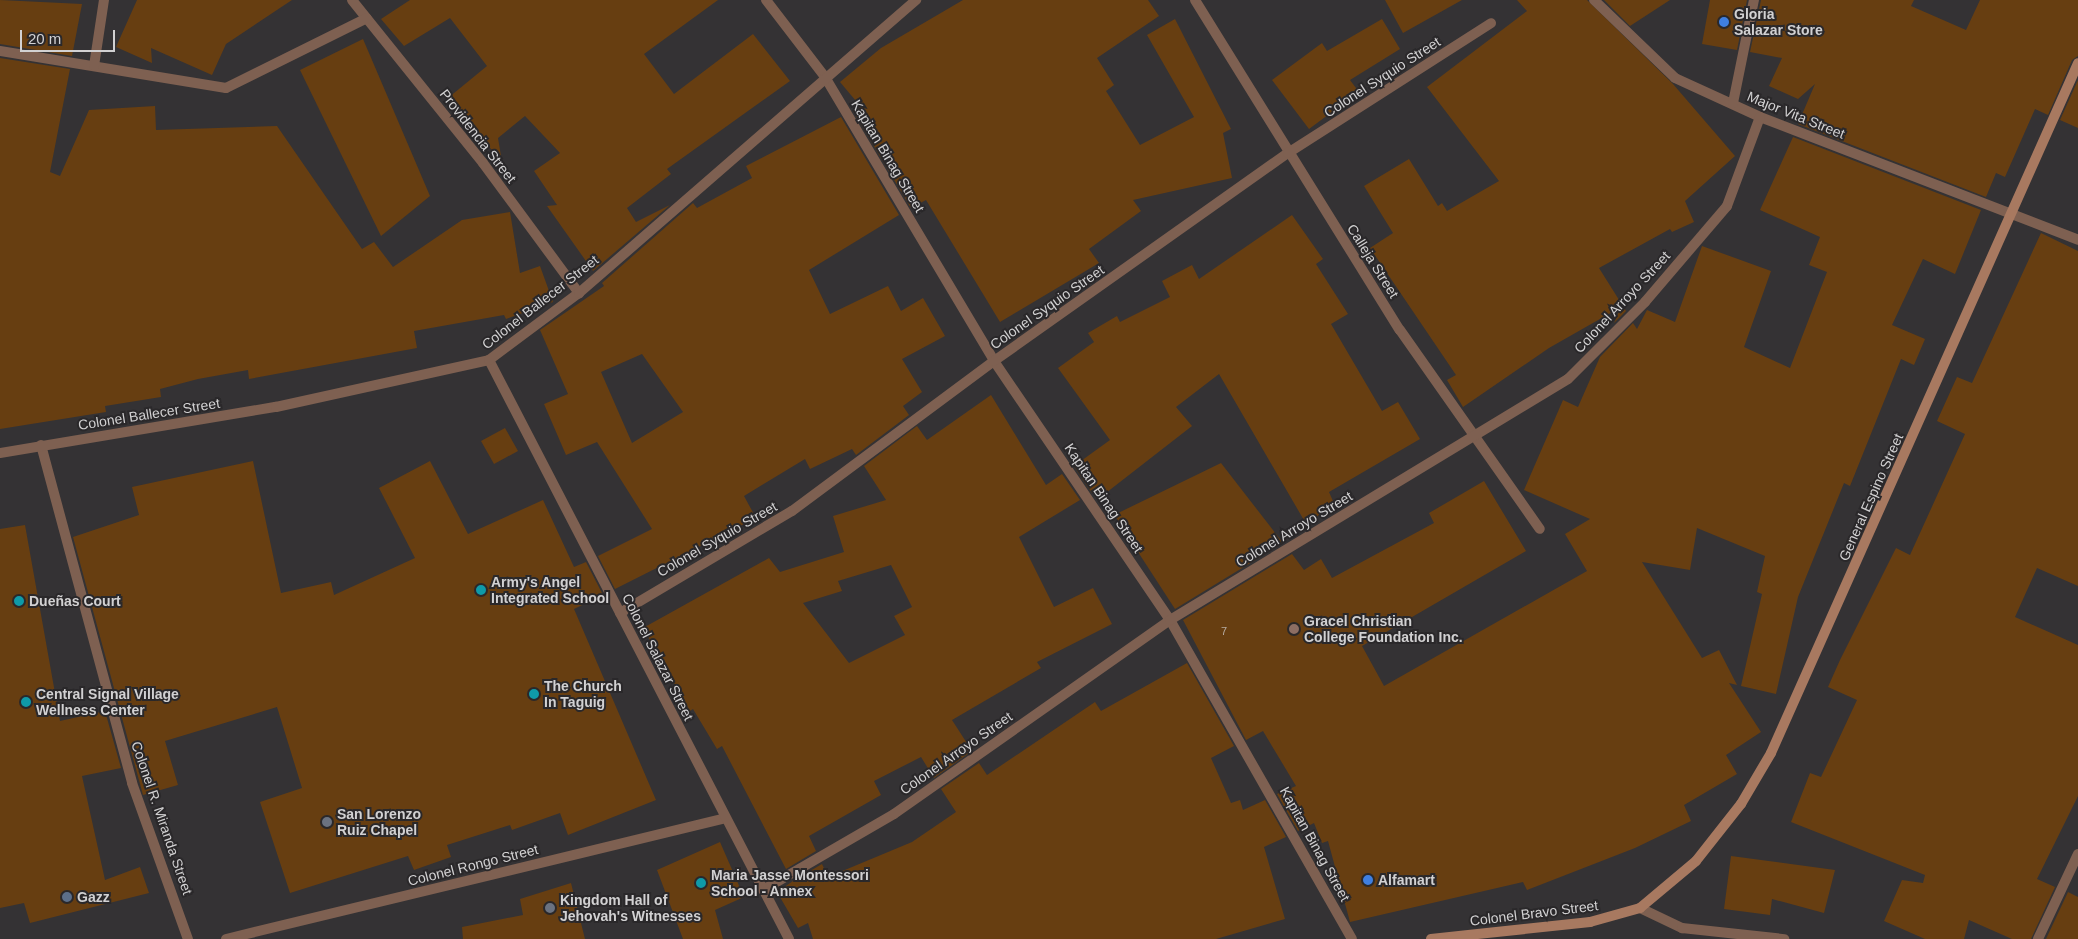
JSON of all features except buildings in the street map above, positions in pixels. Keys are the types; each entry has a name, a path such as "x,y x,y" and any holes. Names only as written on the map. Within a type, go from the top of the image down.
{"main road":[{"name":"General Espino Street","path":"1640,908 1696,861 1741,804 1771,753 2014,214 2078,64"},
{"name":"Colonel Bravo Street","path":"1432,939 1590,922 1640,908"}],"street":[{"path":"94,66 104,0"},
{"name":"Providencia Street","path":"352,0 579,293"},
{"name":"Kapitan Binag Street","path":"766,0 825,77 994,361 1170,620 1352,939"},
{"name":"Colonel Ballecer Street","path":"0,453 276,407 489,360 579,293 825,77 916,0"},
{"name":"Calleja Street","path":"1195,0 1288,153 1474,436 1540,529"},
{"name":"Major Vita Street","path":"1594,0 1675,78 1760,117 2078,240"},
{"path":"1732,104 1754,0"},
{"path":"0,51 226,88 367,18"},
{"name":"Colonel Syquio Street","path":"620,613 792,511 994,361 1288,153 1491,23"},
{"name":"Colonel Arroyo Street","path":"764,890 894,814 1170,620 1568,379 1645,302 1727,206 1760,117"},
{"name":"Colonel Salazar Street","path":"489,360 789,939"},
{"name":"Colonel R. Miranda Street","path":"41,445 132,783 188,939"},
{"name":"Colonel Rongo Street","path":"226,939 726,818"},
{"path":"2038,939 2078,854"},
{"path":"1640,908 1682,928 1784,939"}],"place":[{"name":"Gloria Salazar Store","path":"1724,22"},
{"name":"Army's Angel Integrated School","path":"481,590"},
{"name":"Dueñas Court","path":"19,601"},
{"name":"Gracel Christian College Foundation Inc.","path":"1294,629"},
{"name":"The Church In Taguig","path":"534,694"},
{"name":"Central Signal Village Wellness Center","path":"26,702"},
{"name":"San Lorenzo Ruiz Chapel","path":"327,822"},
{"name":"Alfamart","path":"1368,880"},
{"name":"Maria Jasse Montessori School - Annex","path":"701,883"},
{"name":"Gazz","path":"67,897"},
{"name":"Kingdom Hall of Jehovah's Witnesses","path":"550,908"}]}
